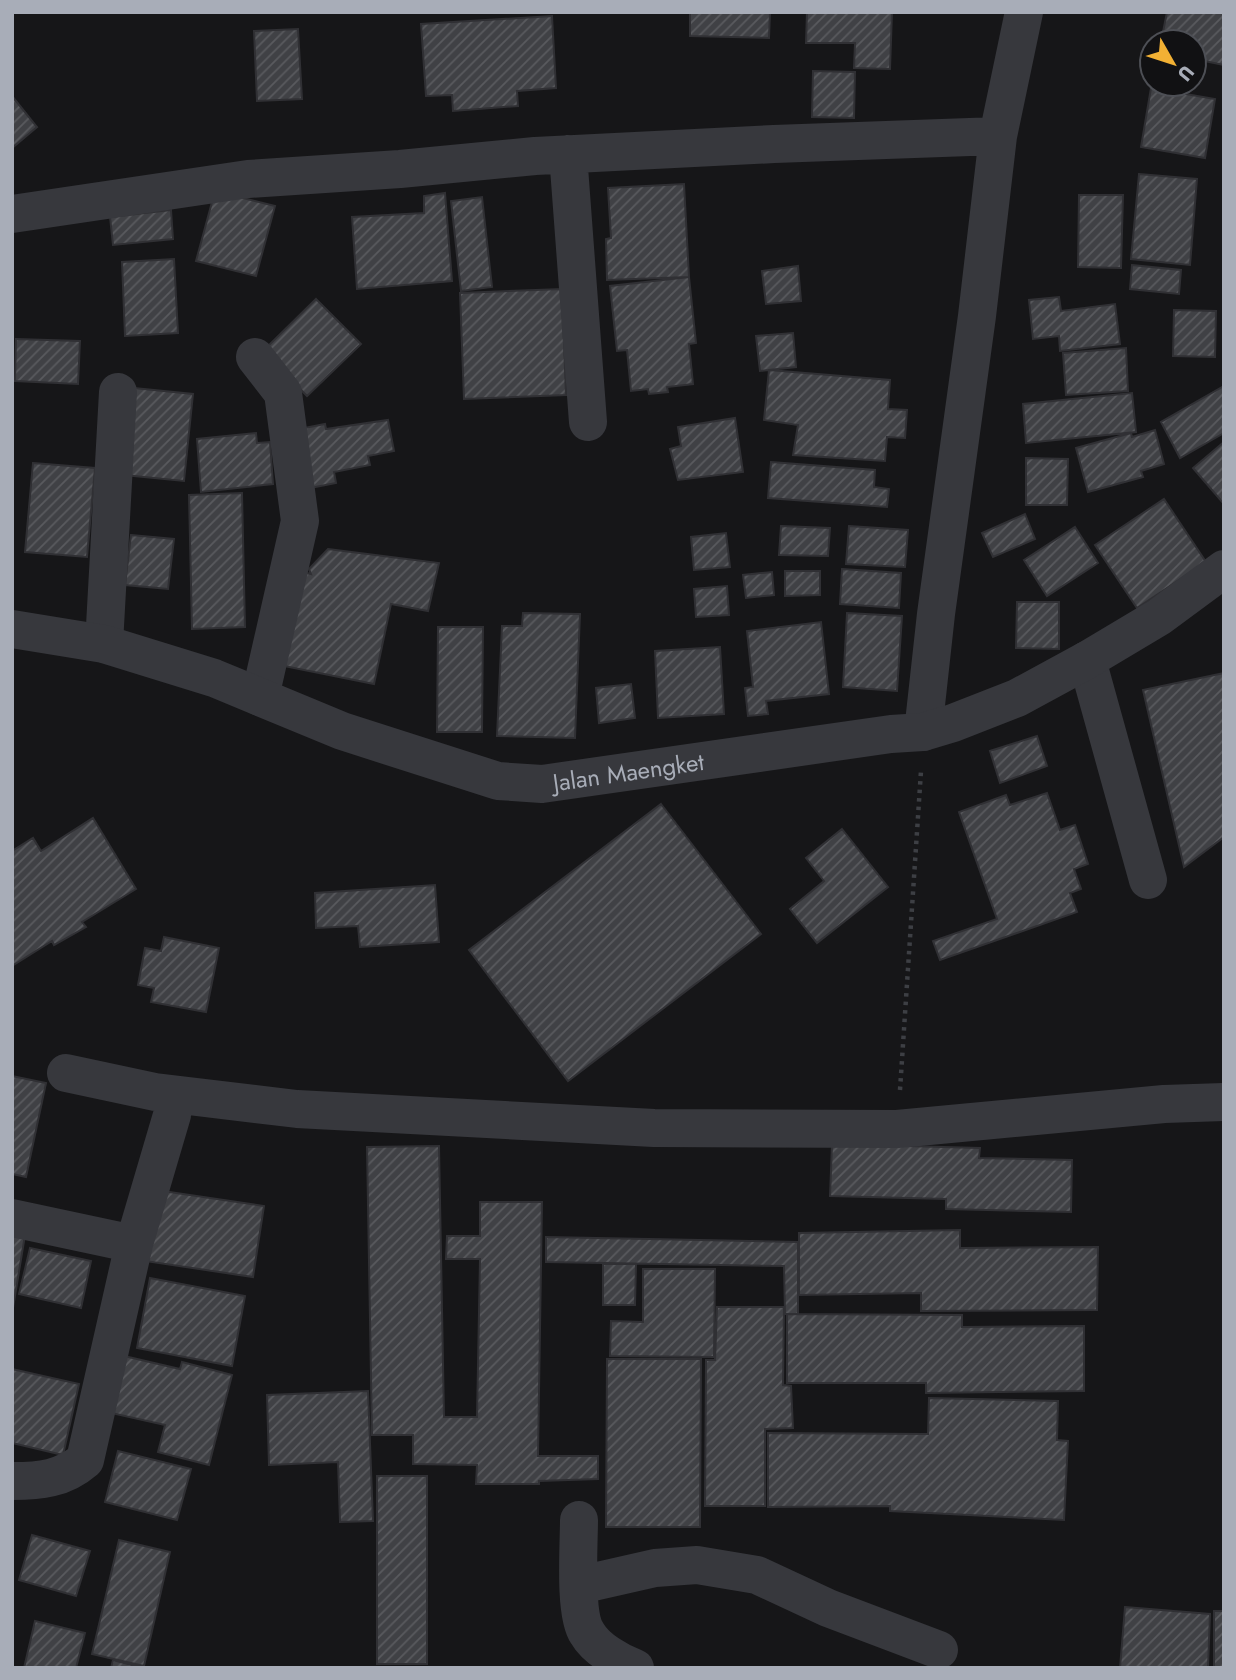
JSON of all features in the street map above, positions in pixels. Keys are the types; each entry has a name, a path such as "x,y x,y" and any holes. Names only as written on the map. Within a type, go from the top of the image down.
{"street":[{"path":"923,732 998,136 1024,12"},
{"path":"12,214 248,179 568,154 998,136"},
{"path":"568,154 588,422"},
{"path":"255,357 283,393 300,521 260,697"},
{"path":"104,644 118,392"},
{"name":"Jalan Maengket","path":"12,629 104,644 214,678 342,731 498,781 524,784 557,783 891,734 923,732 953,723 1017,698 1087,660 1158,617 1224,569"},
{"path":"1087,660 1148,880"},
{"path":"66,1073 155,1092 297,1109 654,1128 897,1129 1164,1104 1224,1101"},
{"path":"12,1481 54,1479 73,1470 85,1460 134,1244 172,1115"},
{"path":"12,1218 134,1244"},
{"path":"579,1520 580,1608 587,1635 608,1653 635,1668"},
{"path":"580,1586 656,1568 697,1565 757,1574 828,1608 939,1650"}],"path":[{"path":"897,1129 923,732"}],"building":[{"path":"690,12 770,12 769,38 690,36"},
{"path":"807,12 892,12 890,69 854,68 855,43 806,43"},
{"path":"1167,12 1224,12 1224,65 1208,62 1208,28 1164,28"},
{"path":"552,16 556,88 517,91 518,106 453,111 452,95 426,96 421,24"},
{"path":"298,29 302,99 257,101 254,31"},
{"path":"813,71 855,72 854,118 812,117"},
{"path":"12,96 37,127 12,148"},
{"path":"1149,98 1215,99 1205,158 1141,147"},
{"path":"1139,174 1197,179 1190,265 1131,259"},
{"path":"684,184 689,277 607,280 606,239 611,238 608,188"},
{"path":"215,191 275,206 256,276 196,261"},
{"path":"445,193 452,281 357,289 352,217 424,213 424,196"},
{"path":"1079,195 1123,195 1121,268 1078,267"},
{"path":"482,197 492,287 461,291 451,201"},
{"path":"171,210 173,239 113,245 110,217"},
{"path":"174,259 178,333 125,336 122,262"},
{"path":"1132,265 1181,270 1179,294 1130,289"},
{"path":"798,266 801,301 766,304 762,271"},
{"path":"689,277 696,343 689,344 693,384 667,387 668,392 649,394 648,389 631,391 627,350 617,351 610,286"},
{"path":"562,289 566,395 464,399 460,293"},
{"path":"1059,297 1061,311 1115,304 1120,344 1060,351 1059,336 1033,339 1029,300"},
{"path":"316,299 361,344 307,396 263,351"},
{"path":"1174,310 1216,311 1215,357 1173,356"},
{"path":"793,333 796,367 760,371 756,336"},
{"path":"16,339 80,341 78,384 15,381"},
{"path":"1126,348 1128,391 1066,395 1063,353"},
{"path":"769,370 890,380 888,409 907,410 905,438 887,437 885,461 793,455 798,425 764,420"},
{"path":"1224,386 1224,433 1180,458 1161,422"},
{"path":"124,387 193,394 184,481 114,474"},
{"path":"1132,393 1136,432 1026,443 1023,404"},
{"path":"735,418 743,472 678,480 670,449 681,446 678,427"},
{"path":"388,420 394,451 368,456 370,465 334,472 336,483 305,489 294,430 325,424 326,429"},
{"path":"1155,430 1164,464 1141,471 1143,477 1088,492 1076,448 1131,433 1132,437"},
{"path":"256,433 257,443 270,442 273,484 201,492 197,439"},
{"path":"1224,442 1224,504 1193,468"},
{"path":"1026,458 1068,459 1067,505 1026,505"},
{"path":"771,462 875,470 874,487 889,489 887,507 768,498"},
{"path":"33,463 95,468 87,557 25,552"},
{"path":"242,493 245,627 192,629 189,495"},
{"path":"1164,499 1206,562 1137,608 1095,545"},
{"path":"1025,514 1035,539 993,557 982,533"},
{"path":"781,526 830,528 828,556 779,555"},
{"path":"849,526 908,530 905,567 846,564"},
{"path":"1075,527 1098,563 1047,596 1024,560"},
{"path":"726,533 730,567 694,570 691,537"},
{"path":"131,535 174,539 168,589 125,585"},
{"path":"328,549 439,563 428,611 391,604 374,684 279,665 298,571 311,574 309,569"},
{"path":"842,569 901,573 899,608 840,604"},
{"path":"785,571 820,571 820,595 785,596"},
{"path":"772,572 774,595 746,598 743,575"},
{"path":"727,586 729,615 696,617 694,589"},
{"path":"1017,602 1059,602 1059,649 1016,648"},
{"path":"523,613 580,614 575,738 497,736 502,626 522,626"},
{"path":"847,613 902,616 897,691 843,687"},
{"path":"821,622 829,694 766,701 768,714 748,716 745,688 753,687 747,631"},
{"path":"438,627 483,627 482,732 437,732"},
{"path":"720,647 724,714 658,718 655,651"},
{"path":"1224,673 1224,837 1184,867 1143,690"},
{"path":"631,684 635,718 599,723 596,688"},
{"path":"1037,736 1047,766 1000,783 990,751"},
{"path":"1047,793 1060,830 1075,825 1088,864 1074,869 1081,889 1070,893 1077,912 940,960 933,941 997,919 959,812 1006,795 1010,805"},
{"path":"661,804 761,934 568,1081 469,950"},
{"path":"93,818 136,889 82,922 86,927 54,945 52,941 12,966 12,851 33,838 41,851"},
{"path":"842,829 888,887 817,943 790,909 824,881 806,858"},
{"path":"435,885 439,942 360,947 358,926 316,928 315,893"},
{"path":"164,937 219,948 206,1012 151,1002 154,988 138,985 145,948 161,951"},
{"path":"12,1076 46,1083 26,1177 12,1174"},
{"path":"832,1144 980,1148 979,1158 1072,1160 1071,1212 946,1209 946,1199 830,1196"},
{"path":"439,1146 444,1417 477,1417 480,1259 446,1259 447,1236 480,1236 480,1202 542,1202 538,1456 598,1456 598,1479 539,1481 539,1484 476,1484 477,1465 413,1464 413,1435 372,1435 367,1147"},
{"path":"156,1190 264,1206 253,1277 145,1261"},
{"path":"960,1230 960,1248 1098,1247 1097,1310 921,1311 921,1293 799,1295 799,1233"},
{"path":"12,1233 25,1235 13,1308 12,1308"},
{"path":"546,1237 798,1242 798,1314 785,1314 784,1266 546,1262"},
{"path":"30,1248 91,1261 81,1308 19,1294"},
{"path":"603,1264 636,1264 635,1305 603,1305"},
{"path":"643,1269 715,1269 714,1357 610,1356 611,1321 643,1322"},
{"path":"150,1278 245,1296 232,1366 137,1348"},
{"path":"717,1307 784,1307 783,1385 791,1386 793,1428 765,1429 765,1506 705,1506 706,1360 715,1360"},
{"path":"787,1314 962,1315 962,1327 1084,1326 1084,1391 926,1393 926,1383 787,1383"},
{"path":"120,1355 180,1369 182,1362 232,1375 209,1465 158,1452 165,1425 107,1412"},
{"path":"607,1359 701,1359 700,1527 606,1527"},
{"path":"12,1369 79,1384 63,1455 12,1443"},
{"path":"368,1391 373,1521 340,1522 338,1462 269,1465 267,1395"},
{"path":"929,1398 1058,1401 1057,1440 1068,1441 1064,1520 890,1511 890,1506 768,1507 768,1433 928,1434"},
{"path":"118,1451 191,1469 177,1520 105,1502"},
{"path":"377,1476 427,1476 427,1664 377,1664"},
{"path":"32,1535 90,1551 76,1596 19,1580"},
{"path":"119,1540 170,1552 144,1666 92,1654"},
{"path":"1125,1607 1210,1614 1208,1668 1120,1668"},
{"path":"1214,1611 1224,1611 1224,1668 1214,1668"},
{"path":"35,1621 85,1633 76,1668 24,1668"},
{"path":"113,1660 143,1668 111,1668"}]}
